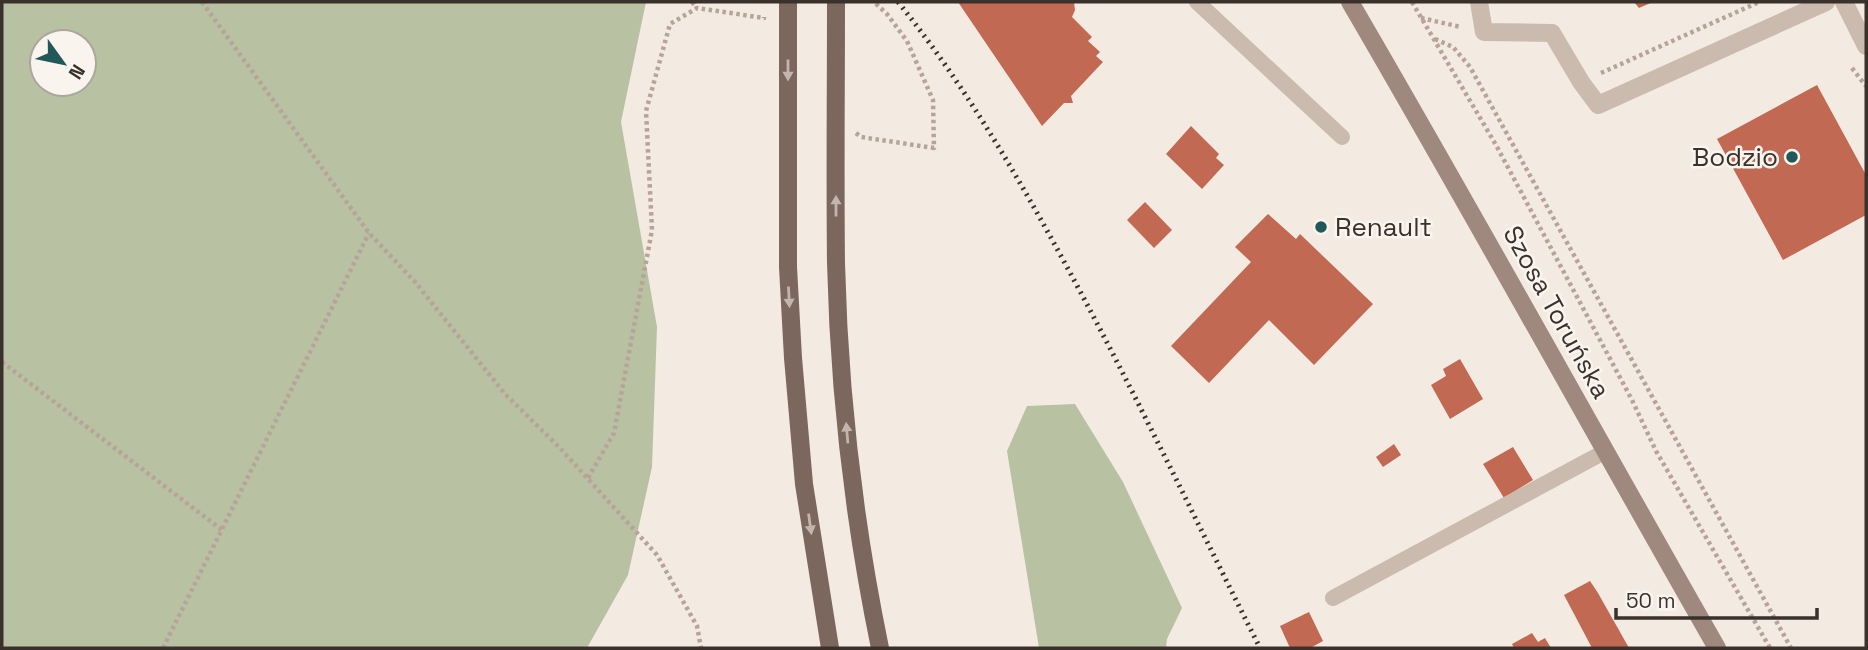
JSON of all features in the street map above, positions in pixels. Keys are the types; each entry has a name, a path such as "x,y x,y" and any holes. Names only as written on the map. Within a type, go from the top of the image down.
{"main road":[{"path":"788,2 788,267 792,345 804,484 830,648"},
{"path":"836,2 836,265 843,385 859,524 880,648"},
{"name":"Szosa Toruńska","path":"1350,2 1447,167 1566,384 1717,648"}],"street":[{"path":"1479,2 1484,32 1552,33 1581,82 1598,104 1826,2"},
{"path":"1844,2 1866,46"}],"lane":[{"path":"1197,2 1342,137"},
{"path":"1333,598 1605,451"}],"path":[{"path":"202,2 369,233 415,282 505,394 561,448 657,555 697,626 701,648"},
{"path":"692,2 696,8"},
{"path":"861,137 934,148 933,100 906,41 887,14 874,2"},
{"path":"1412,2 1508,167 1632,400 1656,451 1770,648"},
{"path":"1581,82 1759,2"},
{"path":"588,478 614,433 653,230 646,111 670,24 696,8 764,18"},
{"path":"1421,18 1484,32"},
{"path":"1434,38 1453,47 1470,66 1791,648"},
{"path":"1852,68 1866,86"},
{"path":"163,648 369,233"},
{"path":"2,362 222,530"}],"green space":[{"path":"2,2 646,2 621,122 657,327 652,467 628,575 587,648 2,648"},
{"path":"1075,404 1123,482 1182,608 1167,639 1166,648 1039,648 1007,451 1027,406"}],"building":[{"path":"958,2 1074,2 1072,17 1092,37 1088,41 1100,52 1096,56 1103,62 1071,96 1073,103 1064,103 1042,126"},
{"path":"1634,2 1653,2 1639,8"},
{"name":"Bodzio","path":"1817,85 1866,175 1866,215 1783,260 1717,139"},
{"path":"1191,126 1219,154 1216,158 1224,165 1202,189 1166,154"},
{"path":"1145,202 1172,230 1154,248 1127,220"},
{"path":"1268,214 1296,239 1300,234 1373,304 1314,365 1269,320 1209,383 1171,346 1251,262 1235,247"},
{"path":"1460,359 1483,399 1450,419 1431,385 1446,376 1443,369"},
{"path":"1394,444 1401,455 1383,467 1376,457"},
{"path":"1513,447 1533,480 1504,498 1483,464"},
{"path":"1590,581 1629,648 1592,648 1564,595"},
{"path":"1309,612 1323,641 1313,648 1290,648 1280,626"},
{"path":"1532,633 1538,642 1545,638 1551,648 1514,648 1512,644"}],"railway":[{"path":"898,2 965,93 1043,223 1087,304 1260,648"}],"place":[{"name":"Bodzio","path":"1792,157"},
{"name":"Renault","path":"1321,227"}]}
